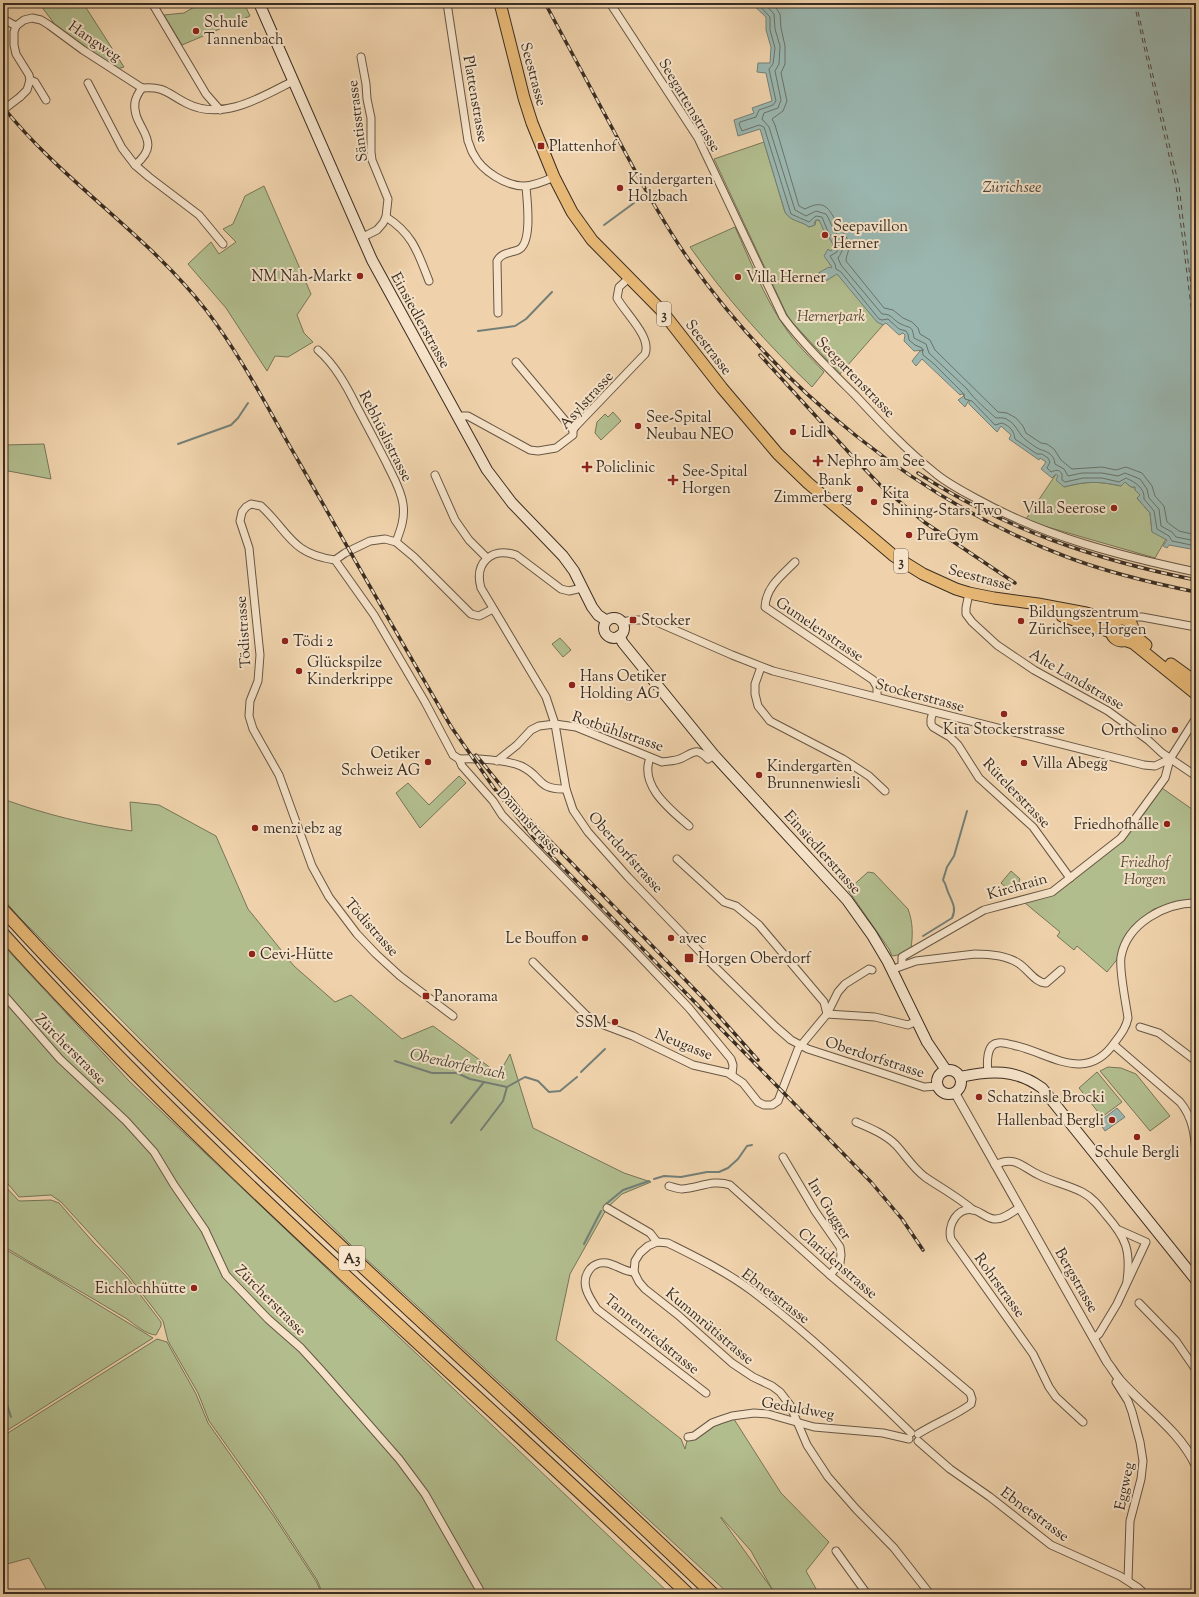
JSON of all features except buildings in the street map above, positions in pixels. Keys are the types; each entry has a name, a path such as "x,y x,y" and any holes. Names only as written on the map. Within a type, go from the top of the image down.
{"highway":[{"name":"A3","path":"3,910 123,1036 250,1161 713,1594"},
{"name":"A3","path":"3,934 109,1047 225,1162 688,1594"}],"main road":[{"name":"Einsiedlerstrasse","path":"259,3 361,238 382,280 487,470 512,503 563,556 574,571 597,613 607,621"},
{"name":"Seestrasse","path":"500,3 524,98 535,131 554,177 579,223 592,240 661,310 722,388 778,454 808,483 894,556 923,574 956,589 1015,602 1036,609 1074,618 1111,632"},
{"name":"Seestrasse","path":"1015,602 1038,604 1115,621"},
{"path":"613,618 619,619 622,622 624,630 619,636 613,637 608,635 604,627 607,621 613,618"},
{"path":"1196,682 1147,646 1136,636 1130,637 1117,640 1111,632 1112,625 1115,621 1123,619 1128,620 1133,626 1130,637 1133,643 1196,694"},
{"name":"Einsiedlerstrasse","path":"619,636 642,668 714,755 844,896 872,935 927,1042 946,1070"},
{"path":"946,1070 953,1070 960,1077 960,1088 955,1093 944,1093 938,1086 939,1075 946,1070"},
{"path":"960,1077 988,1072 1006,1072 1031,1080 1042,1088 1196,1280"}],"street":[{"path":"152,3 206,94 220,110"},
{"name":"Plattenstrasse","path":"447,3 468,141 472,151 483,167 494,176 514,185 526,187"},
{"name":"Seegartenstrasse","path":"610,3 698,138 783,317 804,342 900,443 935,474 953,486 1034,527 1103,549 1196,572"},
{"path":"3,18 16,26 14,32 14,46 16,54 29,74 30,80 27,90 3,110"},
{"name":"Hangweg","path":"16,26 24,20 32,18 41,20 83,50 142,88"},
{"name":"Säntisstrasse","path":"361,57 366,84 366,99 371,118 372,160 388,199 386,217"},
{"path":"30,80 35,82 46,100"},
{"path":"135,165 148,151 148,142 135,111 135,102 142,88 154,87 202,109 220,110 234,108 293,81"},
{"path":"88,83 122,148 135,165 199,215 223,244"},
{"path":"498,313 497,261 501,256 522,248 526,240 528,215 526,187 554,177"},
{"path":"361,238 377,230 386,217 399,225 405,231 415,248 429,281"},
{"name":"Asylstrasse","path":"458,418 468,416 530,450 538,451 556,448 573,435 573,430 643,357 646,350 644,338 617,298 619,287 629,278"},
{"name":"Rebhüslistrasse","path":"318,350 325,356 342,380 374,438 400,492 404,516 402,528 396,542"},
{"path":"516,362 573,430"},
{"path":"435,475 455,520 469,540 487,558 501,552 510,552 561,589 569,591 582,588"},
{"name":"Tödistrasse","path":"335,560 317,557 307,553 290,539 261,506 251,504 242,512 240,521 249,548 260,655 258,680 250,701 250,716 253,729 279,775 312,866 329,898 357,934 376,954 400,976 453,1016"},
{"path":"335,560 370,540 385,539 396,542 414,557 471,614 479,616 494,609"},
{"name":"Oberdorfstrasse","path":"487,558 479,573 481,588 546,697 555,724 566,789 573,810 580,822 628,877 706,958 791,1040 816,1052 924,1087 938,1086"},
{"name":"Dammstrasse","path":"335,560 374,615 425,702 453,755 459,759 462,766 493,801 502,815 557,870 689,1008 731,1059 733,1066 732,1075"},
{"name":"Gumelenstrasse","path":"795,562 774,583 766,596 765,607 873,680 877,687 877,696"},
{"name":"Alte Landstrasse","path":"969,592 966,608 968,617 984,634 1004,651 1046,677 1108,711 1148,740 1170,759 1196,776"},
{"path":"1128,620 1135,617 1142,617 1196,627"},
{"name":"Stockerstrasse","path":"622,622 633,620 652,620 761,667 1144,765 1159,765 1170,759"},
{"path":"761,667 755,684 755,694 758,706 770,721 843,759 869,776 885,791"},
{"name":"Rütelerstrasse","path":"933,712 931,724 950,737 958,745 979,778 1033,827 1070,878"},
{"path":"1170,759 1196,718"},
{"name":"Rotbühlstrasse","path":"494,761 517,745 531,730 539,726 555,724 576,727 662,762 681,758 690,752 697,751 703,753 708,759 714,755"},
{"path":"650,758 648,771 653,788 659,797 689,826"},
{"path":"459,759 494,761 520,766 531,771 545,786 554,789 566,789"},
{"name":"Kirchrain","path":"902,965 902,957 980,912 989,908 1046,895 1052,892 1124,834 1165,778 1170,759"},
{"path":"677,859 724,902 736,906 759,925 824,1002 827,1014"},
{"path":"988,1072 987,1057 994,1044 998,1043 1021,1047 1059,1062 1086,1064 1100,1058 1108,1052 1127,1026 1128,1018 1121,960 1125,944 1130,935 1141,924 1161,910 1173,905 1196,903"},
{"path":"891,970 916,961 958,955 984,954 1014,961 1041,983 1046,983 1060,970"},
{"name":"Neugasse","path":"533,962 586,1015 596,1022 633,1036 694,1065 719,1070 732,1075 743,1083 758,1102 764,1105 772,1105 779,1098 801,1045"},
{"path":"801,1045 827,1014 838,992 845,984 869,969 872,970"},
{"name":"Zürcherstrasse","path":"3,994 60,1060 126,1121 154,1152 174,1185 205,1230 226,1275 268,1319 312,1359 399,1459 425,1494 482,1594"},
{"path":"827,1014 875,1017 908,1025 917,1021"},
{"path":"1140,1027 1159,1033 1196,1061"},
{"path":"1114,1045 1185,1108 1192,1122 1196,1156"},
{"name":"Bergstrasse","path":"955,1093 1019,1208 1118,1378 1176,1436 1191,1456 1196,1466"},
{"path":"856,1122 886,1136 896,1145 907,1160 924,1176 964,1202 973,1210 988,1218 994,1219 1005,1216 1019,1208"},
{"name":"Im Gugger","path":"783,1157 815,1211 840,1247 840,1263 830,1275"},
{"path":"995,1165 1003,1161 1011,1160 1040,1176 1083,1193 1099,1206 1119,1230 1127,1248 1129,1256 1127,1281"},
{"name":"Claridenstrasse","path":"669,1186 681,1189 716,1182 730,1185 830,1275 970,1393 971,1404 960,1412 929,1427 914,1437"},
{"name":"Ebnetstrasse","path":"607,1208 650,1233 657,1242 668,1243 678,1248 752,1291 810,1339 950,1469 990,1497 1051,1545 1128,1580 1145,1594"},
{"name":"Rohrstrasse","path":"973,1210 961,1212 955,1218 951,1224 949,1232 951,1239 1033,1354 1049,1388 1056,1397 1083,1422"},
{"path":"1094,1338 1099,1334 1117,1304 1146,1242 1119,1230"},
{"path":"634,1272 635,1261 640,1253 648,1246 657,1242"},
{"name":"Tannenriedstrasse","path":"634,1272 606,1263 599,1263 592,1266 585,1278 588,1294 597,1309 706,1393"},
{"name":"Kummrütistrasse","path":"634,1272 639,1282 645,1289 684,1320 732,1363 746,1373 772,1386 780,1392 790,1405 807,1445 828,1477 856,1510 894,1548 930,1594"},
{"path":"1139,1303 1176,1341 1196,1370"},
{"name":"Eggweg","path":"1118,1378 1116,1382 1128,1401 1134,1418 1143,1461 1141,1479 1130,1520 1128,1580"},
{"name":"Geduldweg","path":"688,1437 699,1433 712,1424 732,1416 742,1414 768,1414 814,1427 914,1437"},
{"path":"836,1551 867,1594"}],"green space":[{"path":"39,3 83,3 124,67 117,69 87,49 54,24"},
{"name":"Schule Tannenbach","path":"201,3 244,3 250,16 182,45 164,15 184,13"},
{"name":"Hernerpark","path":"764,142 787,215 809,227 815,225 816,220 819,220 833,244 834,249 830,251 829,263 832,267 821,284 837,273 883,325 840,374 787,315 714,159"},
{"path":"264,186 311,294 297,315 304,333 313,342 288,357 275,356 267,371 226,308 188,264 211,242 219,254 236,242 223,229 233,224 245,196"},
{"name":"Hernerpark","path":"735,227 757,277 776,314 793,338 824,372 812,387 748,320 690,247"},
{"path":"613,412 621,421 601,440 595,433 597,422 605,414 608,417"},
{"path":"3,441 5,445 44,444 51,479 3,470"},
{"path":"1056,474 1059,476 1064,487 1092,482 1121,486 1125,482 1131,487 1135,487 1135,490 1141,495 1137,498 1150,513 1152,531 1166,539 1155,558 1037,524 1026,519"},
{"path":"560,638 571,650 563,657 552,644"},
{"path":"459,776 466,783 420,828 396,793 408,783 429,805"},
{"name":"Friedhof Horgen","path":"1162,788 1196,812 1196,900 1182,901 1154,909 1133,925 1122,942 1119,957 1107,972 1077,946 1074,950 1057,936 1060,932 1025,903 1054,894 1118,843 1138,822"},
{"path":"3,799 35,810 66,818 132,831 130,802 159,805 216,836 248,909 294,966 335,1002 351,995 402,1039 433,1026 499,1074 510,1054 533,1128 624,1173 651,1182 622,1194 607,1208 570,1274 556,1340 681,1439 685,1449 688,1437 732,1416 781,1493 829,1542 806,1571 819,1594 729,1594 351,1245 161,1060 3,899","holes":["721,1517 751,1551 772,1589"]},
{"path":"1011,871 1020,879 1019,881 1021,885 1019,889 1016,890 1013,887 1010,891 1001,883"},
{"path":"868,872 874,873 908,909 912,928 911,948 898,955 892,956 889,949 848,890"},
{"path":"3,945 129,1081 670,1594 323,1594 317,1580 262,1495 209,1421 198,1393 168,1341 163,1321 128,1275 61,1202 51,1195 19,1197 3,1178"},
{"path":"1108,1067 1121,1068 1136,1074 1170,1116 1150,1131 1100,1071"},
{"path":"1097,1072 1122,1102 1102,1117 1079,1088"},
{"path":"3,1184 19,1201 51,1200 59,1203 94,1243 126,1276 161,1322 161,1326 156,1335 152,1335 145,1331 3,1246"},
{"path":"3,1248 153,1338 3,1433"},
{"path":"157,1339 167,1342 196,1394 208,1423 273,1515 316,1581 322,1594 49,1594 29,1558 7,1564 3,1568 3,1436"}],"water":[{"name":"Zürichsee","path":"751,3 1196,3 1196,550 1169,545 1167,548 1163,546 1167,540 1152,532 1150,513 1137,498 1140,495 1135,490 1135,487 1131,487 1125,482 1121,486 1092,482 1064,487 1056,480 1058,476 1056,474 1052,478 1041,469 1046,462 1040,458 1039,460 1009,439 1011,435 1001,426 997,432 969,404 969,400 965,407 958,400 965,395 960,395 922,359 916,366 912,361 920,351 924,350 914,351 904,341 905,335 903,333 899,335 886,323 883,325 877,322 837,274 821,284 815,275 829,267 832,267 824,256 828,249 830,251 834,249 833,244 828,236 824,238 821,233 824,231 819,220 816,220 814,223 815,225 809,227 793,220 787,215 760,129 738,136 734,120 754,113 752,108 772,101 766,73 757,72 758,63 770,63 771,47 766,30 766,17"},
{"name":"Hallenbad Bergli","path":"1117,1108 1125,1117 1105,1131 1099,1122"}],"waterway":[{"path":"604,225 634,203"},
{"path":"478,331 515,326 526,319 552,292"},
{"path":"178,444 231,425 238,418 248,403"},
{"path":"923,936 952,918 954,911 953,905 943,880 947,867 954,856 967,811"},
{"name":"Oberdorferbach","path":"581,1072 605,1049"},
{"name":"Oberdorferbach","path":"395,1061 432,1073 457,1073 470,1079 507,1087 525,1077 538,1081 549,1092 560,1091 577,1077"},
{"path":"451,1123 484,1082"},
{"path":"481,1130 503,1101 507,1087"},
{"path":"654,1179 664,1176 681,1177 707,1172 719,1172 728,1168 738,1159 747,1146 752,1145"},
{"path":"606,1204 623,1190 649,1181"},
{"path":"584,1244 601,1211"},
{"path":"3,1392 11,1417"}],"ferry route":[{"path":"1134,3 1176,186 1196,346"},
{"path":"1136,3 1179,186 1196,327"}],"railway":[{"path":"545,3 642,184 689,260 726,308 766,353 810,396 857,436 906,473 958,505 1012,533 1067,557 1099,568 1196,592"},
{"path":"3,107 52,160 158,257 206,310 232,346 255,384 452,728 494,788 535,839 871,1182 902,1219 923,1250"},
{"path":"760,355 883,488 924,522 1015,583"},
{"path":"918,473 984,511 1052,540 1122,563 1196,580"},
{"path":"476,755 524,814 703,998 758,1060"}],"place":[{"name":"Schule Tannenbach","path":"196,31"},
{"name":"Plattenhof","path":"541,146"},
{"name":"Kindergarten Holzbach","path":"620,188"},
{"name":"Seepavillon Herner","path":"825,235"},
{"name":"NM Nah-Markt","path":"360,276"},
{"name":"Villa Herner","path":"738,277"},
{"name":"See-Spital Neubau NEO","path":"638,426"},
{"name":"Lidl","path":"793,432"},
{"name":"Nephro am See","path":"818,461"},
{"name":"Policlinic","path":"587,467"},
{"name":"See-Spital Horgen","path":"673,480"},
{"name":"Bank Zimmerberg","path":"860,489"},
{"name":"Kita Shining-Stars Two","path":"874,502"},
{"name":"Villa Seerose","path":"1114,508"},
{"name":"PureGym","path":"909,535"},
{"name":"Stocker","path":"633,620"},
{"name":"Bildungszentrum Zürichsee, Horgen","path":"1021,621"},
{"name":"Tödi 2","path":"285,641"},
{"name":"Glückspilze Kinderkrippe","path":"299,671"},
{"name":"Hans Oetiker Holding AG","path":"572,685"},
{"name":"Kita Stockerstrasse","path":"1004,714"},
{"name":"Ortholino","path":"1175,730"},
{"name":"Oetiker Schweiz AG","path":"428,762"},
{"name":"Villa Abegg","path":"1024,763"},
{"name":"Kindergarten Brunnenwiesli","path":"759,775"},
{"name":"Friedhofhalle","path":"1167,824"},
{"name":"menzi ebz ag","path":"255,828"},
{"name":"Le Bouffon","path":"585,938"},
{"name":"avec","path":"671,938"},
{"name":"Cevi-Hütte","path":"252,954"},
{"name":"Horgen Oberdorf","path":"689,958"},
{"name":"Panorama","path":"426,996"},
{"name":"SSM","path":"615,1022"},
{"name":"Schatzinsle Brocki","path":"979,1097"},
{"name":"Hallenbad Bergli","path":"1112,1120"},
{"name":"Schule Bergli","path":"1137,1137"},
{"name":"Eichlochhütte","path":"194,1288"}]}
